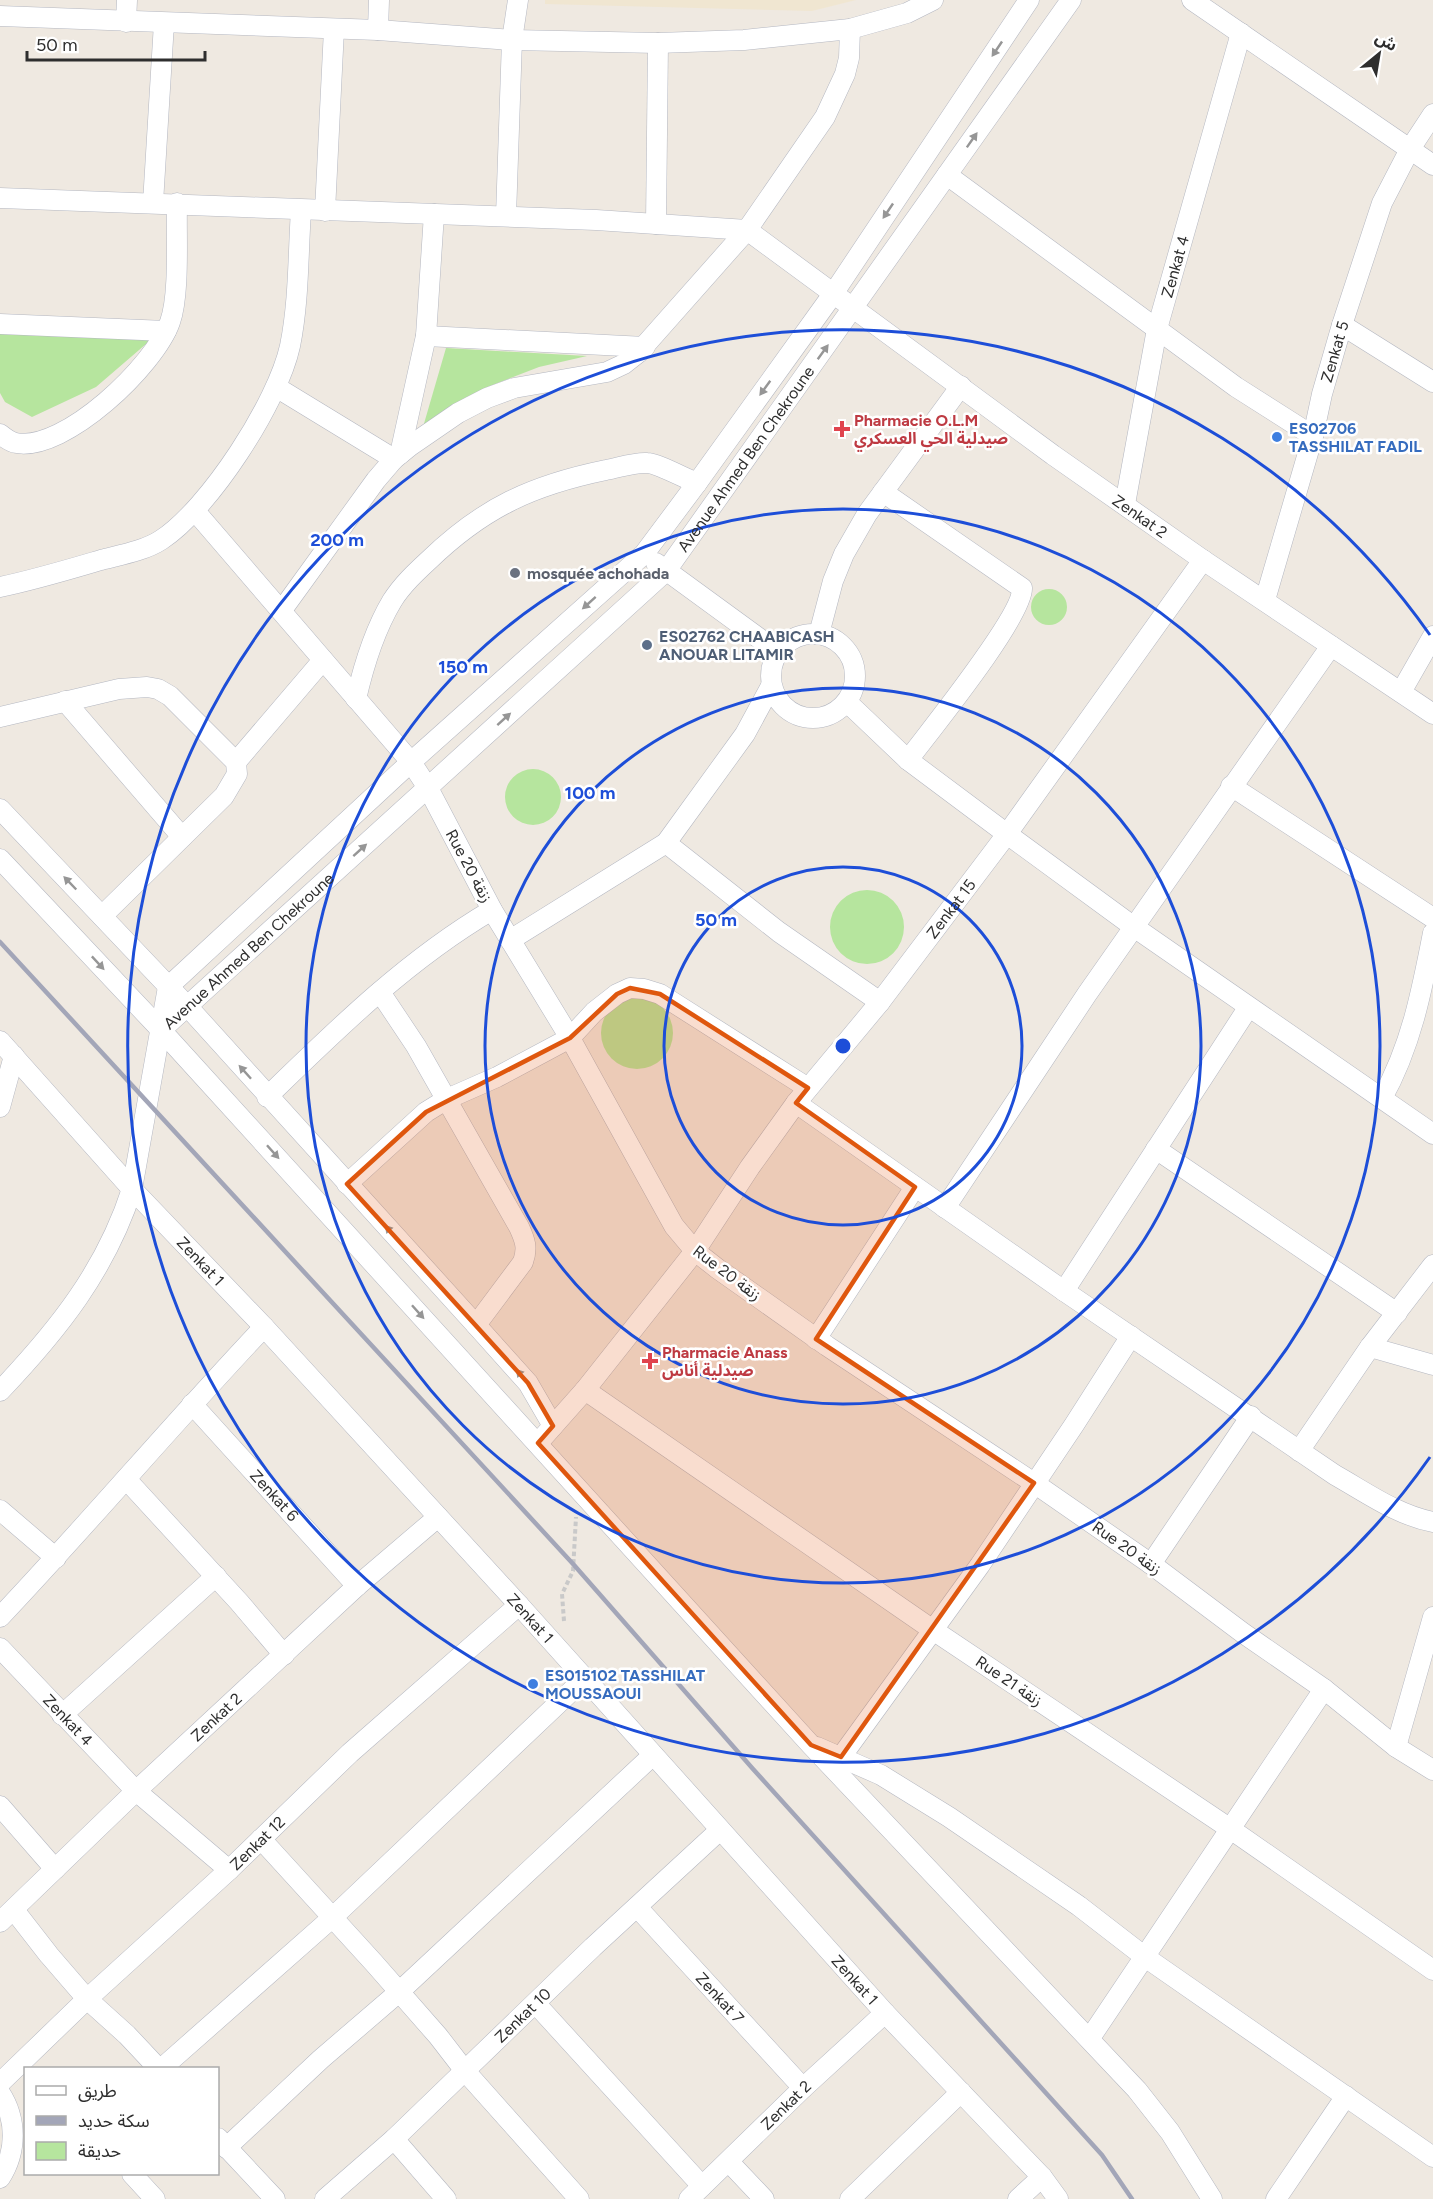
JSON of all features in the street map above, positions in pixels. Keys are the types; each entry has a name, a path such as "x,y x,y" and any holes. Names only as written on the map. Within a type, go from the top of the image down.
{"street":[{"path":"126,21 127,0"},
{"path":"378,30 379,0"},
{"path":"506,216 512,40 518,0"},
{"path":"0,16 378,30 512,40 658,42 744,40 850,29 907,13 933,0"},
{"name":"Avenue Ahmed Ben Chekroune","path":"161,1030 168,987 411,762 644,554 833,294 1029,0"},
{"name":"Avenue Ahmed Ben Chekroune","path":"161,1030 188,1008 666,571 1071,0"},
{"path":"1192,0 1433,165"},
{"path":"153,202 164,23"},
{"path":"325,211 334,29"},
{"path":"282,610 376,480 397,457 458,413 487,398 514,388 607,372 624,364 645,346 747,230 829,108 845,74 849,58 850,29"},
{"name":"Zenkat 4","path":"1125,504 1157,329 1241,33"},
{"path":"656,224 658,42"},
{"name":"Zenkat 5","path":"1265,600 1313,436 1322,394 1342,325 1382,203 1410,149 1433,114"},
{"path":"947,176 1236,387 1313,436"},
{"path":"0,198 506,216 747,230"},
{"path":"0,434 18,444 42,439 66,430 118,392 154,353 166,331 174,306 177,203"},
{"path":"0,587 46,577 139,550 161,541 195,511 213,490 267,405 286,361 293,326 301,210"},
{"path":"397,457 426,336 434,214"},
{"name":"Zenkat 2","path":"747,230 1053,455 1203,561 1265,600 1433,714"},
{"path":"0,324 166,331"},
{"path":"1342,325 1433,382"},
{"path":"426,336 645,346"},
{"path":"819,634 833,581 844,554 867,514 961,386"},
{"path":"276,387 397,457"},
{"path":"356,699 375,633 393,599 412,576 444,546 480,518 527,492 545,485 648,462 697,483"},
{"path":"883,492 1022,588 1021,599 995,644 908,760"},
{"name":"Rue 20 زنقة","path":"195,511 411,762 428,788 492,910 570,1038 674,1226 695,1251 816,1339 1034,1483 1150,1564 1243,1634 1324,1689 1396,1747 1433,1770"},
{"path":"644,554 778,652"},
{"name":"Zenkat 15","path":"538,1443 585,1390 695,1251 750,1167 802,1095 880,1002 1007,834 1203,561"},
{"path":"819,634 839,643 852,660 855,682 847,702 839,710 828,716 804,718 783,706 776,697 771,686 773,662 778,652 789,641 804,635 819,634"},
{"path":"1401,692 1433,636"},
{"path":"945,1208 1134,927 1331,646"},
{"path":"236,762 323,660"},
{"path":"510,940 666,843 745,734 771,686"},
{"path":"0,717 119,689 147,687 158,689 170,696 236,762 237,774 230,787 102,916"},
{"path":"65,701 182,837"},
{"path":"847,702 908,760 1007,834 1248,1008 1433,1134"},
{"path":"1232,786 1433,918"},
{"path":"0,809 188,1008 528,1383 553,1426"},
{"path":"666,843 779,932 880,1002"},
{"path":"0,859 161,1030 811,1745 1090,2038 1137,2090 1170,2132 1212,2199"},
{"path":"267,1097 380,992 445,939 492,910"},
{"path":"1382,1098 1401,1062 1409,1038 1433,933"},
{"path":"347,1184 419,1119 447,1099 497,1077 570,1038 594,1012 617,994 630,988 644,988 660,994 701,1018 802,1095 915,1187 1299,1451 1382,1503 1408,1515 1433,1522"},
{"path":"380,992 416,1046 447,1099 526,1242 527,1252 523,1262 476,1325"},
{"path":"1064,1291 1248,1008"},
{"path":"0,1391 72,1309 107,1250 124,1214 132,1189 161,1030"},
{"name":"Zenkat 1","path":"0,1041 132,1189 264,1327 519,1605 885,2013 1042,2177 1058,2199"},
{"path":"0,1107 14,1056"},
{"path":"1156,1149 1397,1313"},
{"path":"816,1339 915,1187"},
{"path":"1299,1451 1370,1347 1433,1265"},
{"path":"0,1617 264,1327"},
{"path":"841,1757 933,1630 1131,1336"},
{"path":"1370,1347 1433,1365"},
{"name":"Rue 21 زنقة","path":"585,1390 933,1630 1229,1828 1433,1970"},
{"name":"Zenkat 6","path":"192,1404 357,1586"},
{"path":"1150,1564 1251,1416"},
{"path":"126,1479 216,1576 284,1655"},
{"path":"0,1510 56,1558"},
{"name":"Zenkat 2","path":"7,1916 136,1791 357,1586 438,1517"},
{"path":"62,1715 216,1576"},
{"name":"Zenkat 12","path":"0,2084 87,1998 229,1870 350,1754 519,1605"},
{"path":"1396,1747 1433,1617"},
{"name":"Zenkat 4","path":"0,1648 136,1791 229,1870"},
{"path":"161,2067 333,1917 584,1678"},
{"path":"1090,2038 1324,1689"},
{"path":"811,1745 881,1775 949,1817 1078,1906 1144,1957 1433,2157"},
{"path":"275,2199 222,2143 399,1992 653,1755"},
{"path":"0,1806 55,1869"},
{"name":"Zenkat 10","path":"325,2199 394,2139 720,1830"},
{"path":"261,1839 333,1917 579,2199"},
{"name":"Zenkat 7","path":"637,1907 803,2088"},
{"path":"7,1916 49,1955 87,1998 159,2067"},
{"path":"537,2004 695,2193"},
{"name":"Zenkat 2","path":"695,2193 803,2088 885,2013"},
{"path":"850,2199 961,2092"},
{"path":"0,2093 10,2115 13,2135 10,2156 0,2178"},
{"path":"1276,2199 1346,2096"},
{"path":"394,2139 446,2199"},
{"path":"729,2162 764,2199"},
{"path":"133,2175 154,2199"},
{"path":"1018,2199 1042,2177"}],"path":[{"path":"566,1658 562,1600 565,1587 573,1571 578,1488"}],"highlighted area":[{"path":"630,988 660,994 808,1088 796,1103 915,1187 816,1339 1034,1483 841,1757 811,1745 538,1443 553,1426 528,1383 347,1184 426,1112 570,1038 617,994"}],"shaded area":[{"path":"545,0 856,0 812,11 545,4"}],"green space":[{"path":"0,333 153,338 96,387 32,417 5,402 0,393"},
{"path":"446,348 587,356 539,367 485,388 423,427"},
{"path":"1049,589 1062,594 1067,607 1062,620 1049,625 1036,620 1031,607 1036,594"},
{"path":"527,769 539,769 549,773 557,781 561,797 557,813 549,821 539,825 527,825 517,821 509,813 505,803 505,791 509,781 517,773"},
{"path":"867,890 888,896 898,906 904,927 898,948 888,958 867,964 846,958 836,948 830,927 836,906 846,896"},
{"path":"637,997 657,1003 667,1013 673,1033 667,1053 657,1063 637,1069 617,1063 607,1053 601,1033 607,1013 617,1003"}],"railway":[{"path":"0,942 574,1565 753,1769 1102,2155 1132,2199"}],"place":[{"name":"Pharmacie O.L.M صيدلية الحي العسكري","path":"842,429"},
{"name":"ES02706 TASSHILAT FADIL","path":"1277,437"},
{"name":"mosquée achohada","path":"515,573"},
{"name":"ES02762 CHAABICASH ANOUAR LITAMIR","path":"647,645"},
{"name":"Pharmacie Anass صيدلية أناس","path":"650,1361"},
{"name":"ES015102 TASSHILAT MOUSSAOUI","path":"533,1684"}]}
